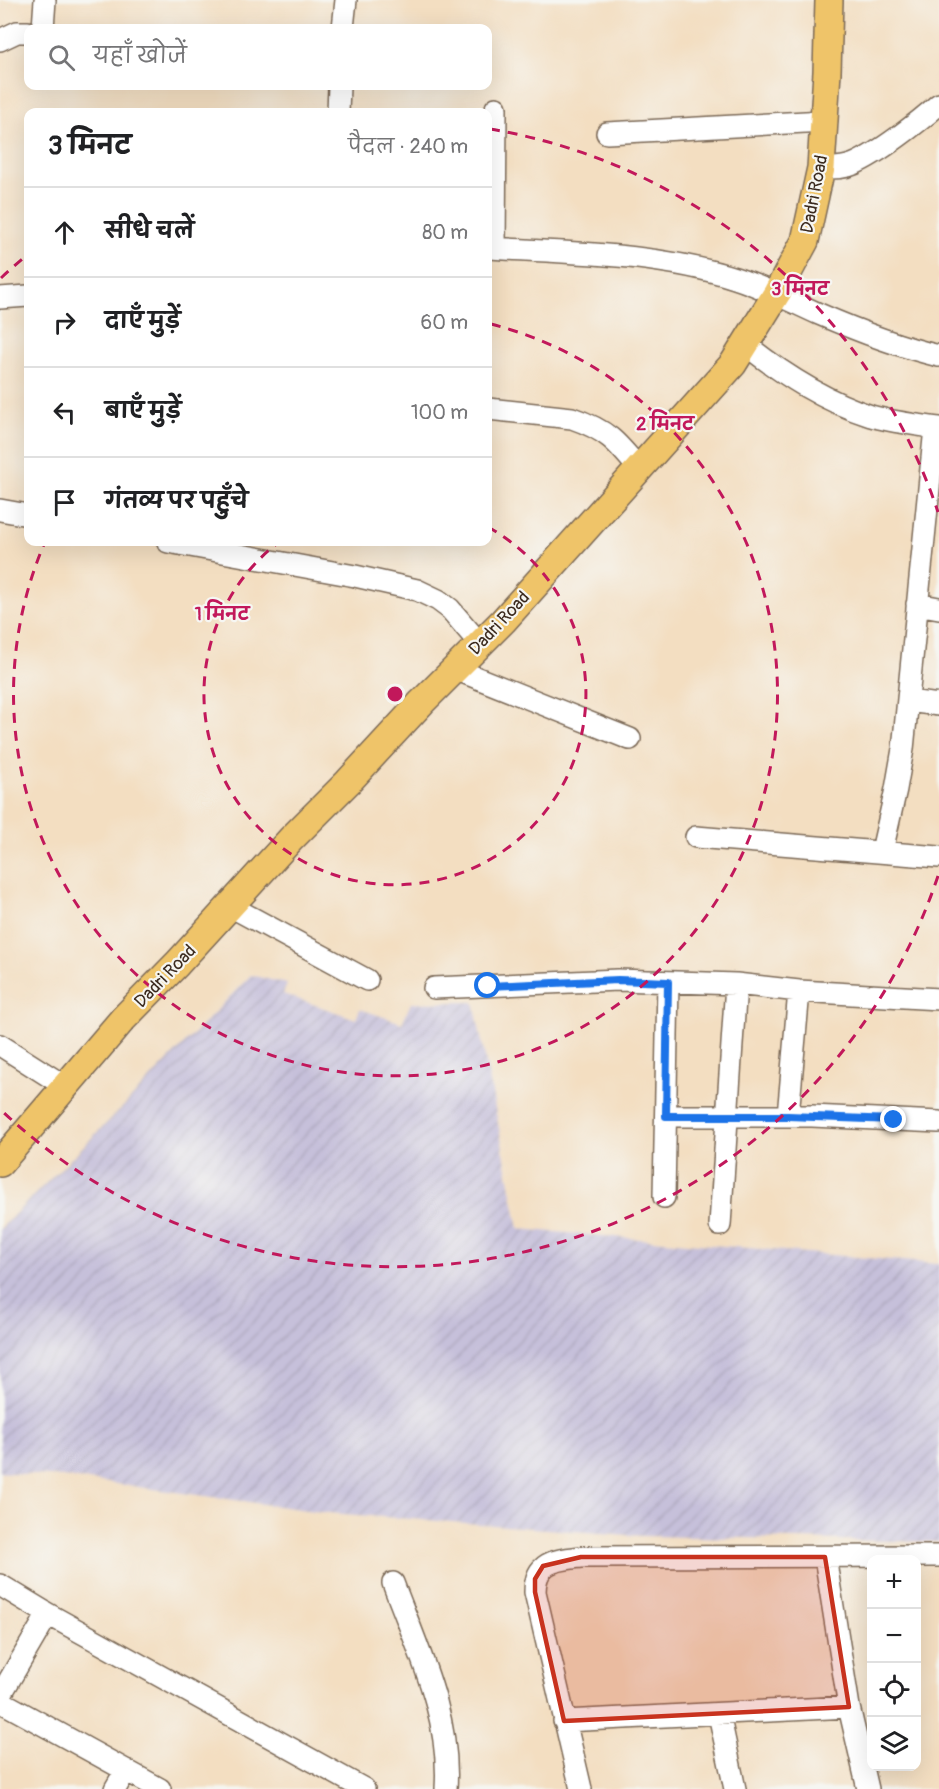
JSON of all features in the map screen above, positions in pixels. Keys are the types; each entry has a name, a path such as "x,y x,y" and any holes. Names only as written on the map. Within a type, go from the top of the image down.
{"main road":[{"name":"Dadri Road","path":"0,1163 123,1019 291,839 503,621 733,364 777,293 805,241 821,168 828,0"}],"street":[{"path":"43,24 45,0"},
{"path":"343,24 346,0"},
{"path":"0,40 17,32 24,32"},
{"path":"338,108 339,90"},
{"path":"821,168 853,165 877,151 939,104"},
{"path":"492,220 496,108"},
{"path":"607,133 824,121"},
{"path":"492,248 630,257 712,271 777,293 862,332 906,348 939,356"},
{"path":"0,298 24,296"},
{"path":"746,345 776,369 843,406 873,416 937,428 908,701 896,789 882,851"},
{"path":"492,409 573,418 609,435 639,469"},
{"path":"0,510 24,514"},
{"path":"190,546 365,578 417,590 438,600 450,609 480,644"},
{"path":"917,604 939,608"},
{"path":"455,669 630,739"},
{"path":"908,701 939,705"},
{"path":"696,837 939,857"},
{"path":"230,906 367,980"},
{"path":"434,988 618,980 736,984 800,991 939,999"},
{"path":"664,1197 668,982"},
{"path":"720,1225 736,984"},
{"path":"788,1116 800,991"},
{"path":"0,1045 66,1087"},
{"path":"666,1116 788,1116 939,1122"},
{"path":"581,1789 535,1592 535,1579 543,1566 581,1557 939,1556"},
{"path":"825,1557 849,1707 868,1789"},
{"path":"393,1583 437,1698 444,1734 446,1789"},
{"path":"0,1585 355,1787"},
{"path":"0,1696 48,1614"},
{"path":"0,1701 160,1789"},
{"path":"564,1721 849,1707"},
{"path":"719,1714 735,1789"},
{"path":"115,1789 126,1770"}],"highlighted area":[{"path":"581,1557 825,1557 849,1707 564,1721 535,1592 535,1579 543,1566"}],"shaded area":[{"path":"251,975 287,984 283,994 356,1019 360,1009 402,1023 411,1003 474,1002 519,1229 939,1264 939,1542 642,1536 329,1513 72,1478 0,1472 0,1229"}],"route":[{"path":"488,986 618,980 668,982 666,1116 788,1116 894,1120"}]}
